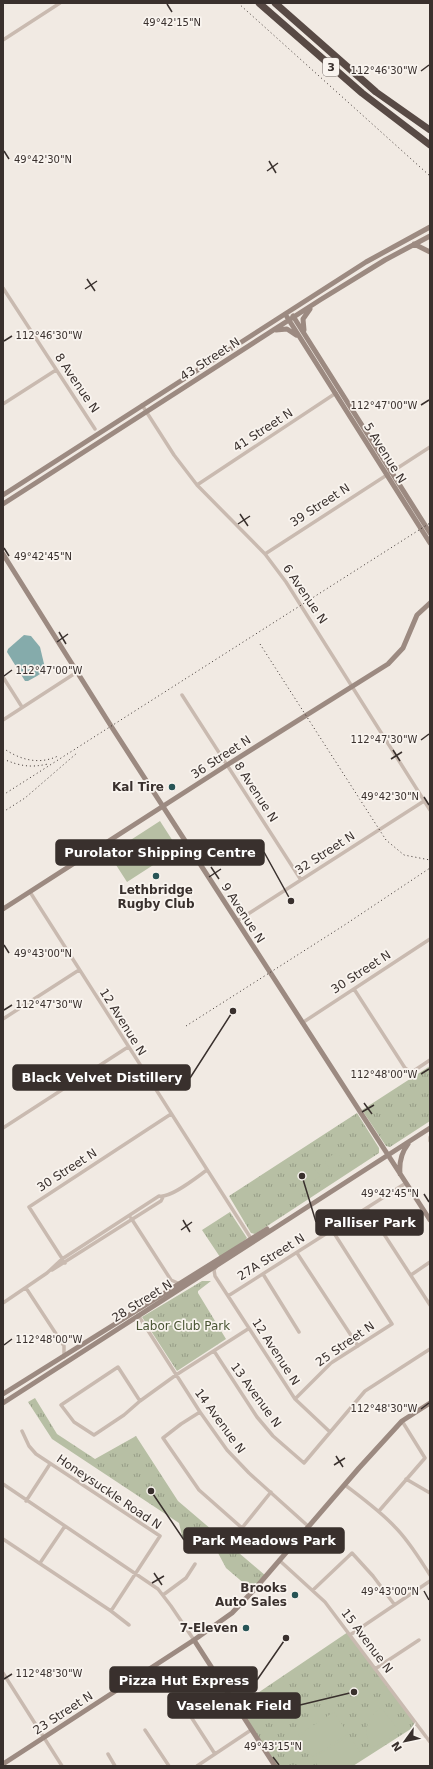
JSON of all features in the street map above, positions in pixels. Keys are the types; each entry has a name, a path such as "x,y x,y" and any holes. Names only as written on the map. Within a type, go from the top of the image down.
{"highway":[{"name":"3","path":"259,3 345,79 406,128 430,144"},
{"name":"3","path":"275,3 355,74 430,130"}],"main road":[{"name":"43 Street N","path":"3,495 142,405 289,315 343,277 383,252 430,227"},
{"name":"43 Street N","path":"3,504 272,331 289,315 320,300 379,263 429,236"},
{"path":"429,236 426,243 430,252"},
{"path":"414,244 430,252"},
{"path":"306,337 303,324 304,316 320,300"},
{"name":"5 Avenue N","path":"289,315 306,337 430,543"},
{"name":"5 Avenue N","path":"289,315 304,345 338,392"},
{"path":"272,331 287,329 293,332 304,345"},
{"path":"146,412 150,404 190,375"},
{"name":"5 Avenue N","path":"389,473 430,533"},
{"path":"3,498 28,479"},
{"name":"9 Avenue N","path":"3,554 77,672 430,1220"},
{"name":"36 Street N","path":"3,909 227,765 388,664 403,648 417,615 430,603"},
{"name":"28 Street N","path":"3,1403 137,1314 169,1290 292,1216 430,1128"},
{"path":"400,1175 399,1165 402,1154 410,1141"},
{"name":"28 Street N","path":"3,1396 11,1389 199,1277 252,1240"},
{"name":"23 Street N","path":"3,1764 194,1640 237,1609 308,1526 402,1421 430,1403"},
{"path":"194,1640 275,1766"}],"street":[{"path":"3,40 60,3"},
{"name":"8 Avenue N","path":"3,288 95,429"},
{"path":"3,404 56,370"},
{"name":"41 Street N","path":"197,485 338,392"},
{"name":"6 Avenue N","path":"142,405 174,455 197,485 265,554 286,582 430,810"},
{"name":"39 Street N","path":"265,554 430,446"},
{"path":"3,720 77,672"},
{"path":"3,677 22,707"},
{"name":"8 Avenue N","path":"182,695 301,880"},
{"name":"32 Street N","path":"237,921 424,801"},
{"name":"12 Avenue N","path":"30,892 252,1240"},
{"name":"30 Street N","path":"302,1022 429,940"},
{"path":"3,1018 79,970"},
{"path":"354,989 401,1062 409,1071 415,1070 430,1060"},
{"path":"3,1128 128,1047"},
{"name":"30 Street N","path":"65,1263 29,1207 171,1114"},
{"path":"47,1273 62,1259 159,1196 163,1197 179,1189 207,1170"},
{"name":"27A Street N","path":"228,1296 406,1183"},
{"path":"3,1303 47,1273 162,1201 163,1197"},
{"path":"367,1208 430,1305"},
{"path":"129,1216 171,1280 180,1284"},
{"name":"25 Street N","path":"295,1399 331,1364 392,1324 332,1230"},
{"path":"297,1253 358,1346"},
{"path":"411,1275 430,1262"},
{"path":"199,1277 207,1274 215,1276 214,1270 219,1264"},
{"path":"263,1274 299,1332"},
{"name":"12 Avenue N","path":"215,1276 248,1329 295,1399 330,1432"},
{"path":"169,1290 171,1280"},
{"path":"26,1288 64,1346 74,1351"},
{"name":"14 Avenue N","path":"137,1314 220,1441 234,1458 308,1526"},
{"path":"140,1401 118,1367 61,1405 74,1422 94,1435 124,1415 140,1401 176,1375 248,1329"},
{"path":"64,1346 64,1357"},
{"path":"330,1432 365,1391 430,1349"},
{"name":"13 Avenue N","path":"214,1352 256,1417 273,1436 304,1463 330,1432"},
{"path":"200,1412 163,1438 199,1490 242,1528 270,1492"},
{"path":"379,1511 425,1458 402,1421"},
{"name":"Honeysuckle Road N","path":"22,1431 32,1450 50,1464 160,1536 135,1573"},
{"path":"26,1500 50,1464"},
{"path":"406,1479 430,1493"},
{"path":"3,1484 135,1573 163,1595 194,1640"},
{"path":"345,1485 379,1511 411,1545 430,1575"},
{"path":"40,1563 64,1526"},
{"path":"3,1539 111,1611 129,1625"},
{"path":"313,1590 352,1552 373,1576 394,1604"},
{"name":"15 Avenue N","path":"279,1560 325,1602 430,1742"},
{"path":"163,1595 186,1578 195,1564"},
{"path":"111,1611 135,1573"},
{"path":"350,1635 430,1581"},
{"path":"375,1669 418,1640"},
{"path":"3,1673 62,1766"},
{"path":"184,1706 215,1754"},
{"path":"145,1730 169,1766"},
{"path":"197,1766 251,1730"},
{"path":"108,1754 115,1766"}],"green space":[{"path":"160,821 178,849 127,882 109,854"},
{"path":"430,1066 430,1121 390,1147 386,1146 362,1110"},
{"path":"357,1113 379,1148 379,1153 255,1234 251,1233 229,1196"},
{"path":"337,1152 343,1161 330,1170 324,1160"},
{"path":"313,1167 320,1176 306,1185 300,1176"},
{"path":"230,1212 247,1238 220,1257 202,1230"},
{"name":"Labor Club Park","path":"202,1281 211,1281 198,1291 198,1293 226,1339 177,1371 142,1317"},
{"path":"35,1398 57,1434 95,1459 136,1436 178,1501 266,1576 253,1591 226,1568 217,1551 205,1541 183,1540 179,1523 52,1439 28,1402"},
{"path":"348,1632 417,1725 353,1766 275,1766 237,1707"},
{"path":"381,1708 398,1729 396,1736 371,1748 367,1736 367,1725 372,1716"},
{"path":"334,1712 348,1734 312,1757 298,1735"},
{"path":"349,1736 363,1757 350,1766 318,1766 313,1758"}],"water":[{"path":"24,635 31,636 40,647 45,668 43,672 28,681 25,681 7,652 8,649"}],"railway":[{"path":"238,3 430,176"},
{"path":"3,795 430,523"},
{"path":"260,644 386,840 404,855 430,860"},
{"path":"3,748 16,756 30,760 37,761 51,759 58,756"},
{"path":"3,812 25,798 77,753"},
{"path":"3,759 25,766 48,764"},
{"path":"186,1026 343,926 430,868"}],"place":[{"name":"Kal Tire","path":"172,787"},
{"name":"Lethbridge Rugby Club","path":"156,876"},
{"name":"Purolator Shipping Centre","path":"291,901"},
{"name":"Black Velvet Distillery","path":"233,1011"},
{"name":"Palliser Park","path":"302,1176"},
{"name":"Park Meadows Park","path":"151,1491"},
{"name":"Brooks Auto Sales","path":"295,1595"},
{"name":"7-Eleven","path":"246,1628"},
{"name":"Pizza Hut Express","path":"286,1638"},
{"name":"Vaselenak Field","path":"354,1692"}]}
